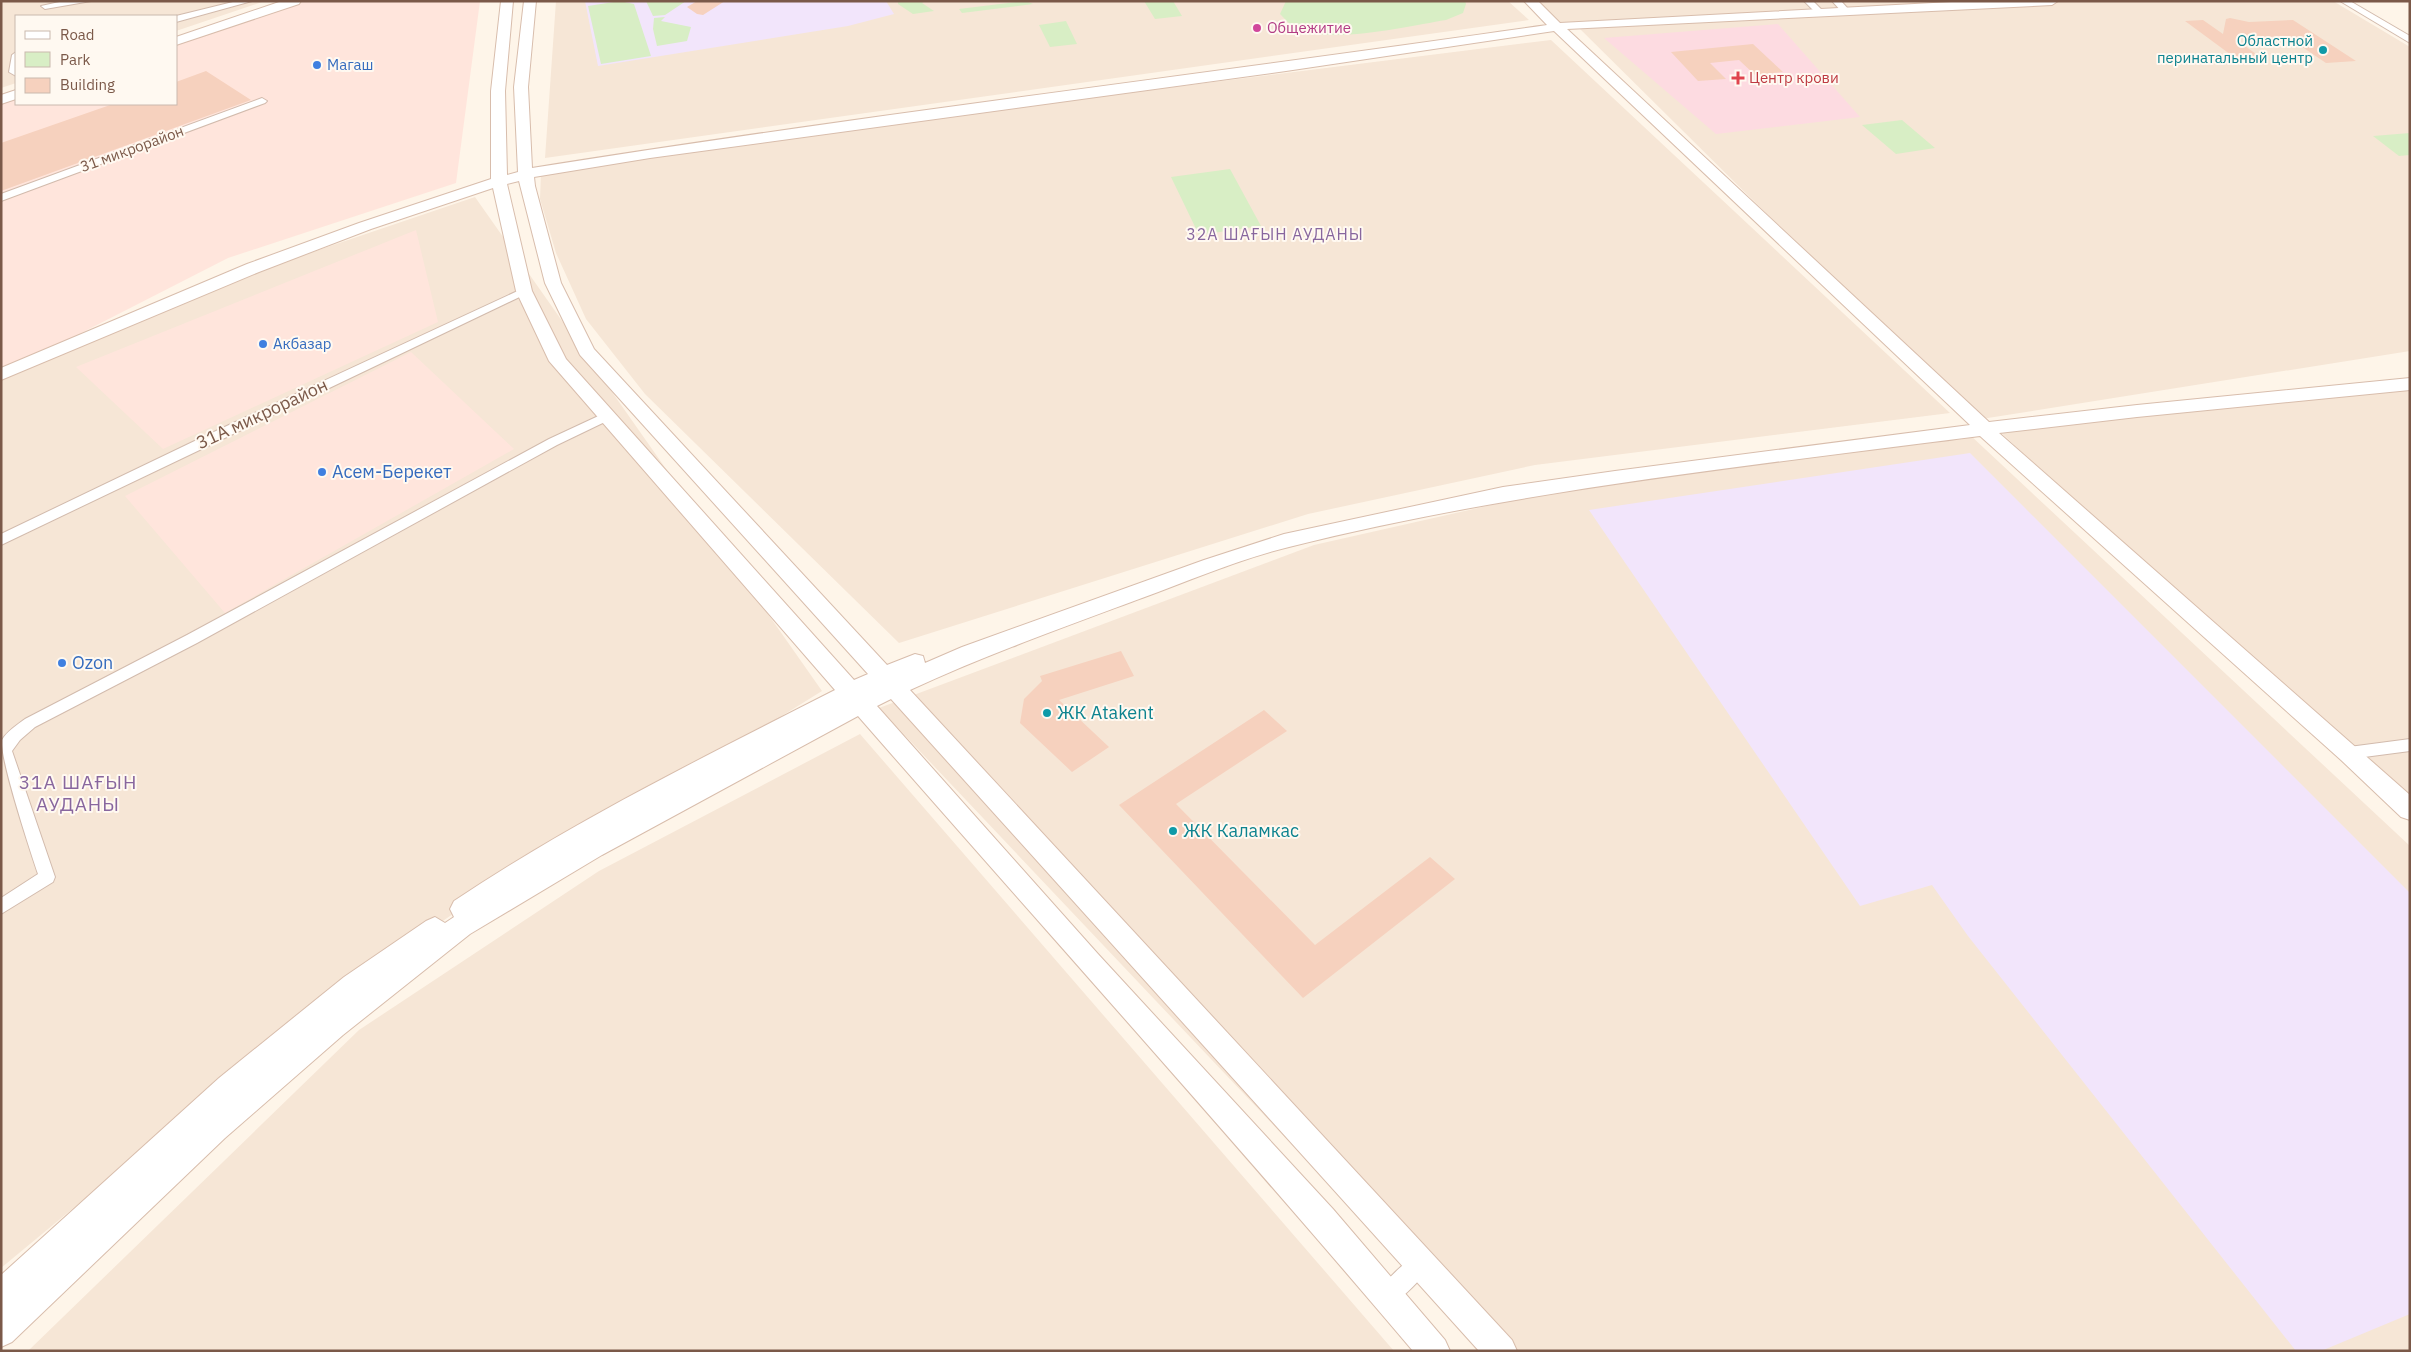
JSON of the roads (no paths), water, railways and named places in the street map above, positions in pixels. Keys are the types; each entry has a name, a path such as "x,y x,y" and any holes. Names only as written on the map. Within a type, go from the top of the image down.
{"main road":[{"path":"178,35 282,1"},
{"path":"178,40 296,1"},
{"path":"507,1 498,91 499,178 524,291 558,361 1434,1351"},
{"path":"530,1 521,86 525,171 553,283 586,351 913,706 1501,1351"},
{"path":"1523,1 1557,26"},
{"path":"1530,1 1974,424 2064,499 2349,753 2410,810"},
{"path":"1,368 209,279 395,209 525,171 1557,26 2052,1"},
{"path":"1,95 15,90"},
{"path":"1,100 15,94"},
{"path":"1,375 253,268 499,178"},
{"path":"524,291 553,283"},
{"path":"1,1296 229,1088 380,967 550,851 648,796 889,681 1211,565 1284,541 1521,491 1974,424 2410,375"},
{"path":"1974,424 2137,411 2410,384"},
{"path":"1,1331 215,1128 333,1026 461,926 593,848 856,698"}],"street":[{"path":"40,15 46,4 87,1"},
{"path":"178,18 248,1"},
{"path":"1808,1 1820,12"},
{"path":"1836,1 1846,11"},
{"path":"2344,1 2410,40"},
{"path":"1,76 15,72"},
{"name":"31 микрорайон","path":"1,198 262,101"},
{"name":"31А микрорайон","path":"1,540 524,291"},
{"path":"1,906 47,877 4,750 14,736 30,723 192,639 561,438 607,416"},
{"path":"2349,753 2410,745"},
{"path":"1387,1296 1421,1262"}],"place":[{"name":"Общежитие","path":"1257,28"},
{"name":"Областной перинатальный центр","path":"2323,50"},
{"name":"Магаш","path":"317,65"},
{"name":"Центр крови","path":"1738,78"},
{"name":"Акбазар","path":"263,344"},
{"name":"Асем-Берекет","path":"322,472"},
{"name":"Ozon","path":"62,663"},
{"name":"ЖК Atakent","path":"1047,713"},
{"name":"ЖК Каламкас","path":"1173,831"}],"district":[{"name":"32А ШАҒЫН АУДАНЫ","path":"1275,234"},
{"name":"31А ШАҒЫН АУДАНЫ","path":"78,793"}]}
